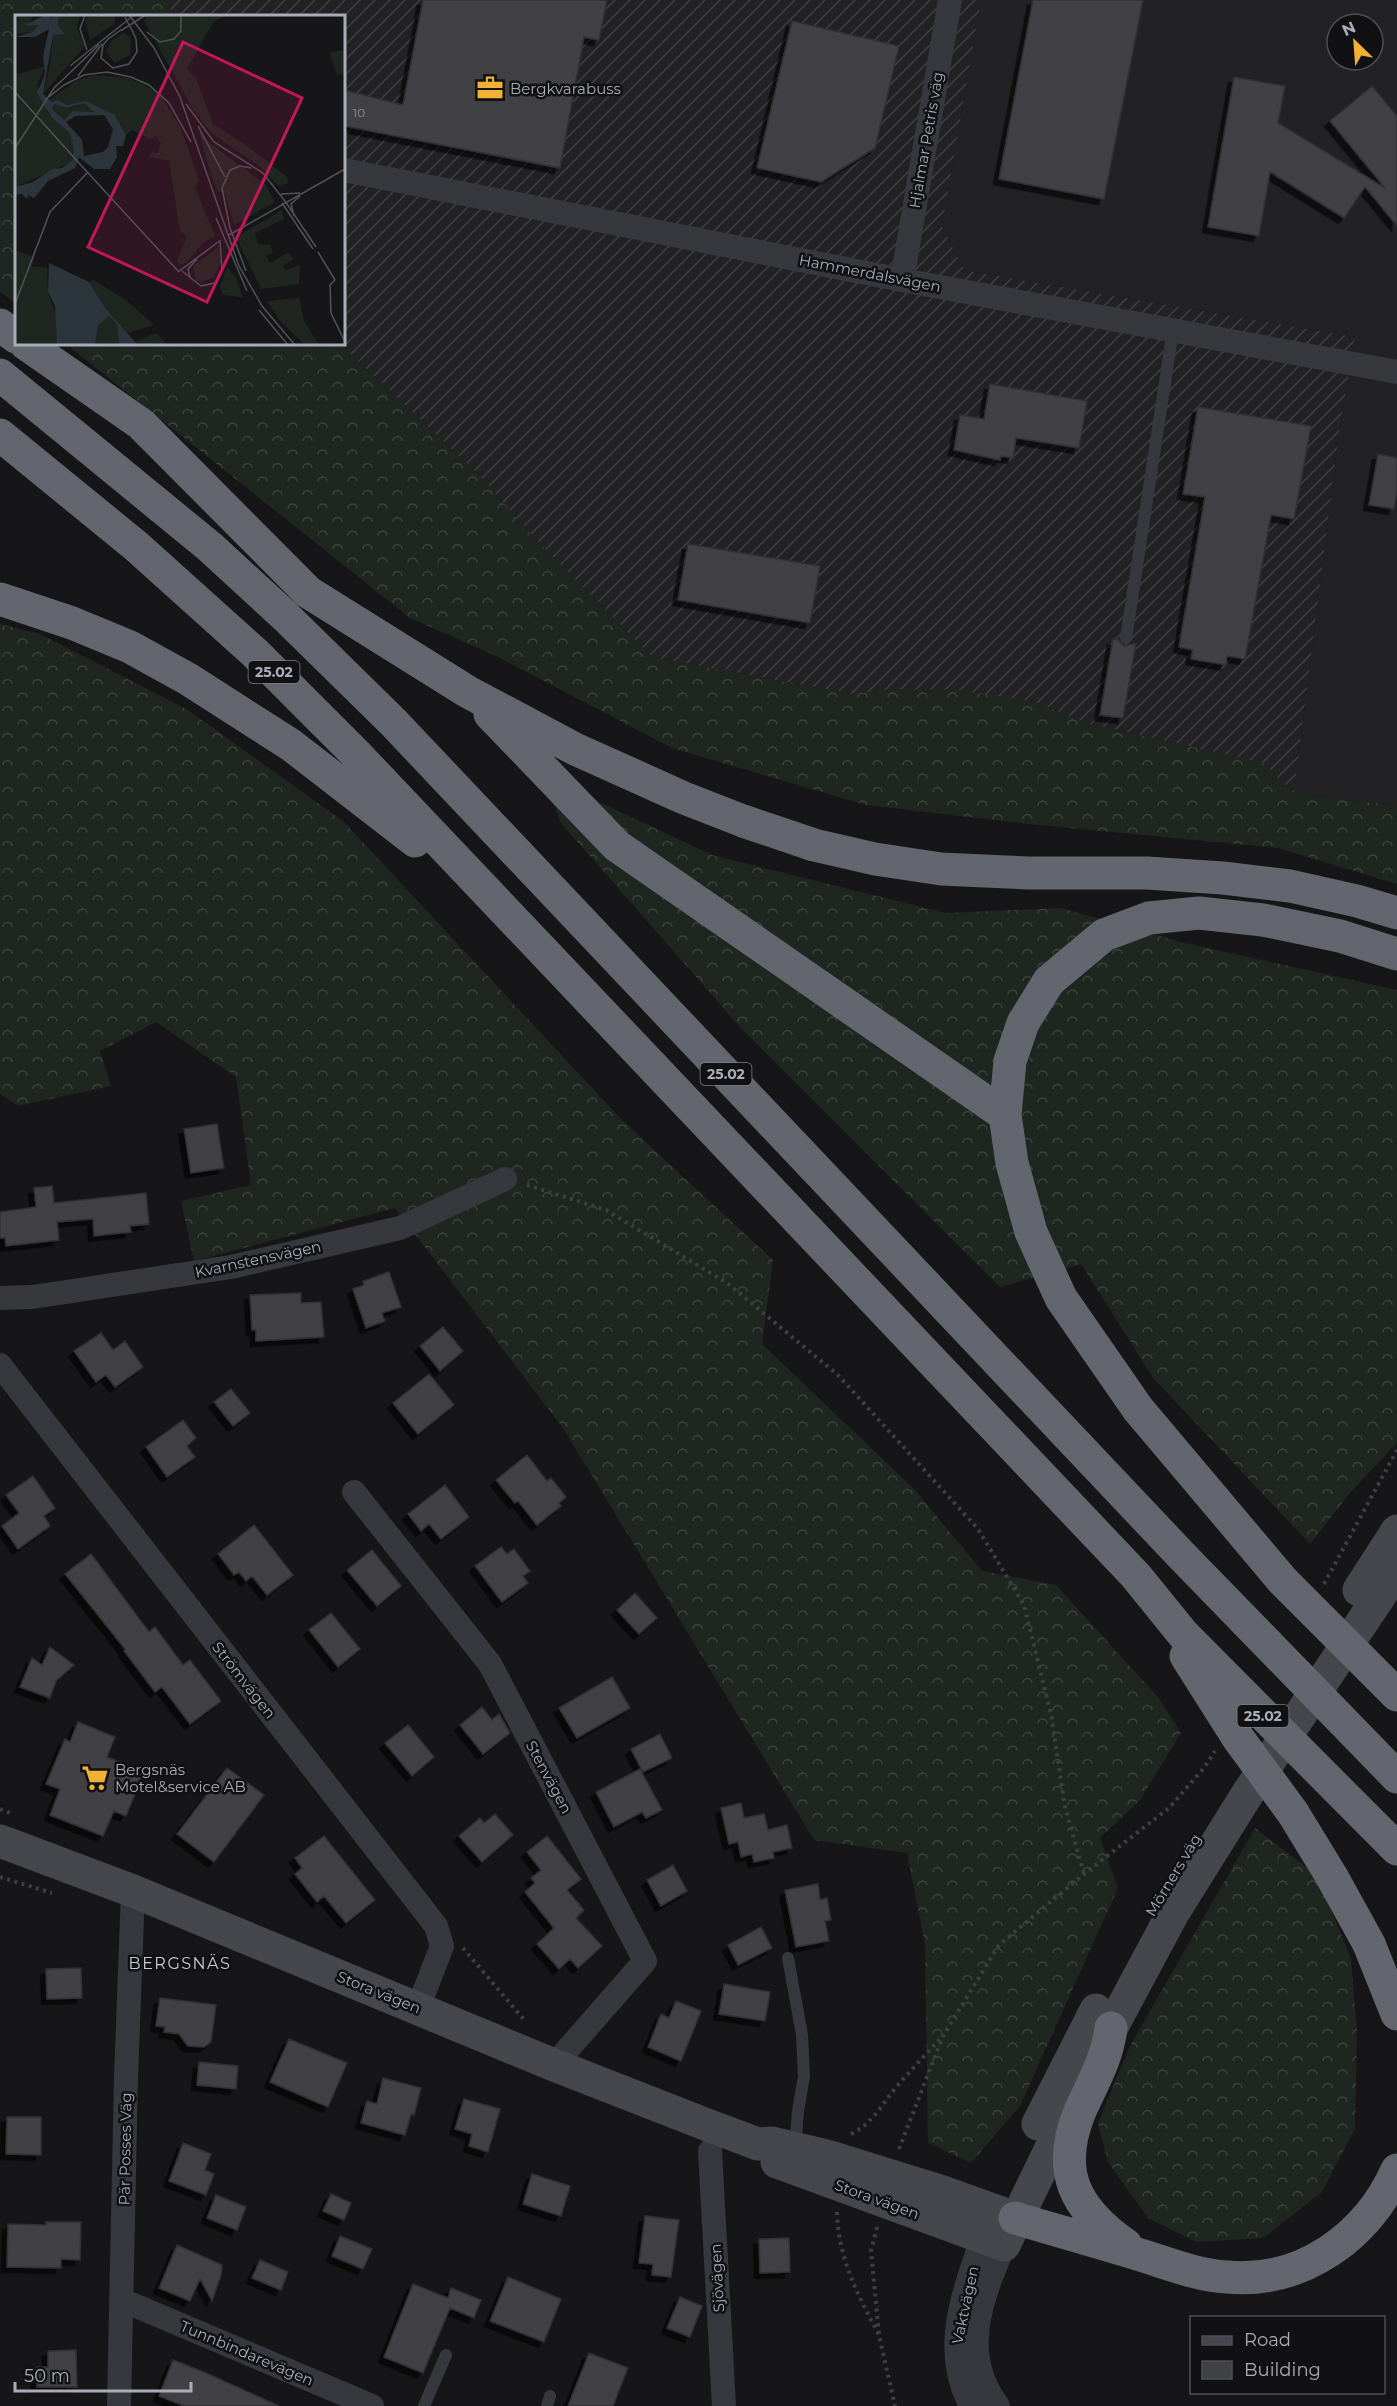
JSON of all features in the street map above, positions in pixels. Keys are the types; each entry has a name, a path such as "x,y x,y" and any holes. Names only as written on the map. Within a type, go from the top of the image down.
{"highway":[{"path":"0,325 15,336"},
{"path":"27,345 141,424 308,592 468,692 574,749 713,810 814,846 875,859 941,868 1029,873 1147,873 1222,878 1290,886 1358,901 1397,913"},
{"name":"25.02","path":"0,375 210,547 285,616 393,722 1182,1556 1397,1777"},
{"name":"25.02","path":"0,435 136,546 255,653 358,756 1136,1576 1183,1634 1397,1849"},
{"path":"0,599 72,623 130,647 239,710 346,787 526,932"},
{"path":"468,692 617,846 1005,1115"},
{"path":"1397,954 1340,936 1263,920 1198,913 1149,918 1104,935 1049,981 1023,1023 1010,1061 1005,1115 1012,1163 1031,1233 1061,1298 1138,1409 1283,1581 1397,1695"},
{"path":"1136,1576 1238,1738 1293,1814 1327,1868 1369,1944 1397,2014"},
{"path":"1111,2028 1108,2050 1074,2129 1068,2166 1077,2196 1096,2222 1140,2254"},
{"path":"999,2229 1140,2254 1181,2269 1227,2277 1269,2276 1323,2257 1354,2233 1379,2202 1397,2170"}],"main road":[{"name":"Mörners väg","path":"1355,1614 1397,1531"},
{"name":"Mörners väg","path":"999,2229 1084,2032 1159,1897 1228,1780 1355,1614 1397,1570"},
{"name":"Mörners väg","path":"999,2229 1173,1912 1228,1780"},
{"name":"Stora vägen","path":"0,1841 133,1891 554,2065 758,2144 772,2143 795,2148 943,2192 999,2229"},
{"name":"Stora vägen","path":"758,2144 766,2157 999,2229"}],"street":[{"name":"Hjalmar Petris väg","path":"902,280 950,0"},
{"name":"Hammerdalsvägen","path":"345,170 902,280 1397,372"},
{"name":"Kvarnstensvägen","path":"0,1298 33,1297 231,1267 399,1228 505,1179"},
{"name":"Strömvägen","path":"0,1365 436,1926"},
{"name":"Stenvägen","path":"354,1492 490,1664 645,1961 554,2065"},
{"name":"Pär Posses Väg","path":"119,2406 126,2078 133,1891"},
{"path":"418,2008 442,1946 436,1926"},
{"name":"Sjövägen","path":"710,2151 724,2406"},
{"name":"Vaktvägen","path":"971,2406 960,2383 955,2348 967,2285 999,2229"},
{"name":"Vaktvägen","path":"998,2406 989,2394 975,2353 976,2335 999,2229"},
{"name":"Tunnbindarevägen","path":"122,2300 372,2406"}],"lane":[{"path":"1126,638 1173,330"},
{"path":"788,1958 802,2035 804,2076 795,2148"},
{"path":"424,2406 446,2355"}],"path":[{"path":"505,1179 606,1210 728,1283 838,1375 978,1529 1024,1605 1051,1714 1065,1807 1084,1874"},
{"path":"1323,1586 1397,1450"},
{"path":"898,2152 943,2036 999,1945 1084,1874 1169,1808 1228,1780"},
{"path":"436,1926 467,1951 529,2026"},
{"path":"844,2138 859,2130 878,2112 893,2091 943,2036"},
{"path":"878,2223 871,2251 878,2323 895,2406"}],"shaded area":[{"path":"171,0 981,0 942,226 964,270 1355,337 1339,432 1294,793 1263,763 1086,723 1032,701 898,689 851,694 652,657 540,544 477,473 341,345 345,345 345,15 170,15"},
{"path":"981,0 1397,0 1397,806 1294,793 1339,432 1355,337 964,270 942,226"}],"green space":[{"path":"0,0 171,0 170,15 15,15 15,303 0,292"},
{"path":"67,345 341,345 477,473 540,544 652,657 851,694 898,689 958,690 1032,701 1086,723 1263,763 1294,793 1397,806 1397,884 1278,848 1029,824 866,805 672,748 496,656 410,618"},
{"path":"0,624 40,634 188,710 343,821 622,1120 773,1260 762,1344 914,1489 982,1571 1056,1585 1158,1697 1181,1733 1140,1800 1100,1838 1118,1888 1020,2106 971,2163 928,2143 925,1944 907,1853 814,1840 563,1428 395,1208 194,1261 181,1201 251,1185 236,1077 156,1022 100,1051 111,1086 18,1106 0,1094"},
{"path":"544,776 712,855 946,913 1061,908 1185,943 1397,990 1397,1443 1349,1494 1310,1544 1154,1379 1081,1264 1000,1287 741,1028 561,823"},
{"path":"1255,1828 1310,1870 1332,1912 1351,1959 1357,2029 1355,2129 1322,2192 1263,2238 1196,2242 1148,2218 1108,2162 1098,2123 1130,2046"}],"building":[{"name":"Bergkvarabuss","path":"423,0 607,0 599,40 584,37 560,168 345,126 345,90 403,105"},
{"path":"1033,0 1143,0 1104,199 999,179"},
{"path":"792,21 899,46 875,148 821,182 757,168"},
{"path":"1234,77 1285,86 1278,123 1385,188 1330,121 1372,86 1397,116 1397,226 1365,187 1344,218 1270,172 1259,236 1208,227"},
{"path":"990,384 1087,401 1079,448 1016,438 1013,458 1001,456 1000,460 954,450 960,415 984,419"},
{"path":"1198,407 1311,426 1294,519 1271,515 1245,659 1227,656 1226,665 1191,659 1193,650 1179,647 1205,497 1183,494"},
{"path":"1378,454 1397,458 1397,490 1394,509 1369,505"},
{"path":"688,544 820,566 810,623 678,600"},
{"path":"1113,639 1118,640 1124,646 1136,643 1123,718 1100,715"},
{"path":"217,1124 224,1168 191,1173 184,1129"},
{"path":"52,1186 54,1203 146,1193 149,1224 130,1226 131,1232 94,1236 93,1219 57,1222 59,1240 6,1246 5,1238 0,1238 0,1212 36,1207 34,1188"},
{"path":"389,1272 401,1307 382,1313 385,1321 366,1328 353,1289 364,1285 363,1281"},
{"path":"301,1293 301,1303 321,1302 324,1337 256,1341 256,1330 252,1330 250,1295"},
{"path":"443,1327 463,1351 440,1371 420,1346"},
{"path":"101,1333 113,1350 125,1341 143,1367 115,1387 106,1375 96,1382 74,1351"},
{"path":"429,1374 454,1405 418,1434 393,1403"},
{"path":"231,1389 250,1413 233,1426 214,1402"},
{"path":"183,1420 196,1438 187,1446 195,1457 167,1477 146,1447"},
{"path":"527,1455 547,1481 551,1478 566,1497 559,1503 561,1506 537,1525 518,1501 515,1503 496,1480"},
{"path":"33,1476 55,1508 44,1516 50,1526 18,1549 2,1526 19,1513 6,1495"},
{"path":"445,1485 469,1517 441,1539 429,1524 421,1531 408,1514"},
{"path":"254,1525 293,1575 267,1595 252,1576 246,1581 239,1572 234,1575 218,1554"},
{"path":"501,1547 507,1554 514,1549 530,1571 523,1576 528,1583 502,1602 475,1566"},
{"path":"372,1550 401,1586 377,1606 347,1570"},
{"path":"91,1554 149,1632 155,1627 183,1665 190,1660 221,1701 190,1724 162,1687 155,1692 124,1651 125,1649 65,1574"},
{"path":"635,1593 657,1618 639,1634 617,1610"},
{"path":"331,1613 360,1649 338,1667 309,1630"},
{"path":"50,1647 74,1665 56,1681 50,1698 20,1687 32,1658 42,1665"},
{"path":"612,1677 630,1708 577,1738 559,1708"},
{"path":"482,1707 492,1720 499,1714 510,1733 483,1754 460,1725"},
{"name":"Bergsnäs Motel&service AB","path":"78,1722 115,1737 107,1757 144,1772 126,1816 114,1811 103,1836 50,1815 60,1789 46,1784 65,1739 70,1742"},
{"path":"408,1725 434,1757 412,1776 385,1743"},
{"path":"660,1734 672,1758 643,1772 631,1749"},
{"path":"227,1768 264,1795 214,1862 177,1834"},
{"path":"640,1769 662,1810 646,1818 642,1812 614,1827 596,1792"},
{"path":"741,1803 744,1818 764,1814 768,1830 787,1825 792,1848 773,1852 774,1858 754,1862 752,1854 741,1857 738,1842 729,1844 721,1808"},
{"path":"495,1814 513,1835 482,1862 459,1836 480,1818 484,1823"},
{"path":"324,1836 375,1900 346,1923 324,1896 317,1902 295,1874 302,1868 295,1858"},
{"path":"547,1836 581,1879 567,1890 584,1910 576,1918 602,1946 578,1968 570,1959 559,1969 537,1944 554,1928 525,1892 535,1883 531,1878 541,1870 527,1852"},
{"path":"673,1865 687,1891 661,1906 647,1880"},
{"path":"818,1884 820,1900 827,1898 831,1920 825,1921 829,1941 796,1947 785,1890"},
{"path":"761,1927 772,1948 738,1965 728,1945"},
{"path":"81,1968 82,1998 47,1999 46,1969"},
{"path":"724,1984 770,1992 765,2021 719,2014"},
{"path":"160,1998 216,2005 211,2042 204,2047 188,2046 179,2034 164,2032 165,2027 156,2026"},
{"path":"676,2001 701,2011 681,2061 648,2047 661,2014 669,2018"},
{"path":"289,2039 347,2063 328,2107 270,2082"},
{"path":"199,2062 238,2066 236,2089 197,2085"},
{"path":"383,2078 421,2088 414,2115 411,2114 405,2135 361,2123 367,2101 377,2104"},
{"path":"464,2099 500,2109 488,2152 469,2146 472,2134 455,2129"},
{"path":"7,2117 41,2117 41,2155 6,2154"},
{"path":"183,2143 211,2154 205,2170 214,2174 206,2195 169,2181"},
{"path":"532,2174 570,2186 561,2216 523,2204"},
{"path":"331,2194 351,2203 344,2220 323,2211"},
{"path":"216,2195 246,2207 237,2230 207,2218"},
{"path":"645,2216 679,2220 671,2277 652,2275 653,2264 639,2263"},
{"path":"46,2222 81,2222 80,2260 61,2259 61,2268 7,2267 8,2224 46,2225"},
{"path":"340,2236 372,2249 363,2269 332,2256"},
{"path":"789,2238 790,2272 760,2273 759,2239"},
{"path":"177,2245 222,2265 212,2301 200,2279 190,2301 159,2288"},
{"path":"260,2260 288,2272 281,2290 252,2278"},
{"path":"508,2277 561,2299 544,2342 490,2321"},
{"path":"413,2284 448,2298 451,2288 481,2300 474,2318 450,2308 423,2373 384,2357"},
{"path":"680,2297 702,2306 690,2337 667,2328"},
{"path":"76,2350 77,2387 37,2387 37,2367 48,2367 48,2351"},
{"path":"589,2353 628,2368 613,2406 568,2406"},
{"path":"173,2360 279,2406 184,2406 159,2396"}],"place":[{"name":"Bergkvarabuss","path":"490,88"},
{"name":"Bergsnäs Motel&service AB","path":"95,1778"}],"district":[{"name":"BERGSNÄS","path":"180,1963"}]}
